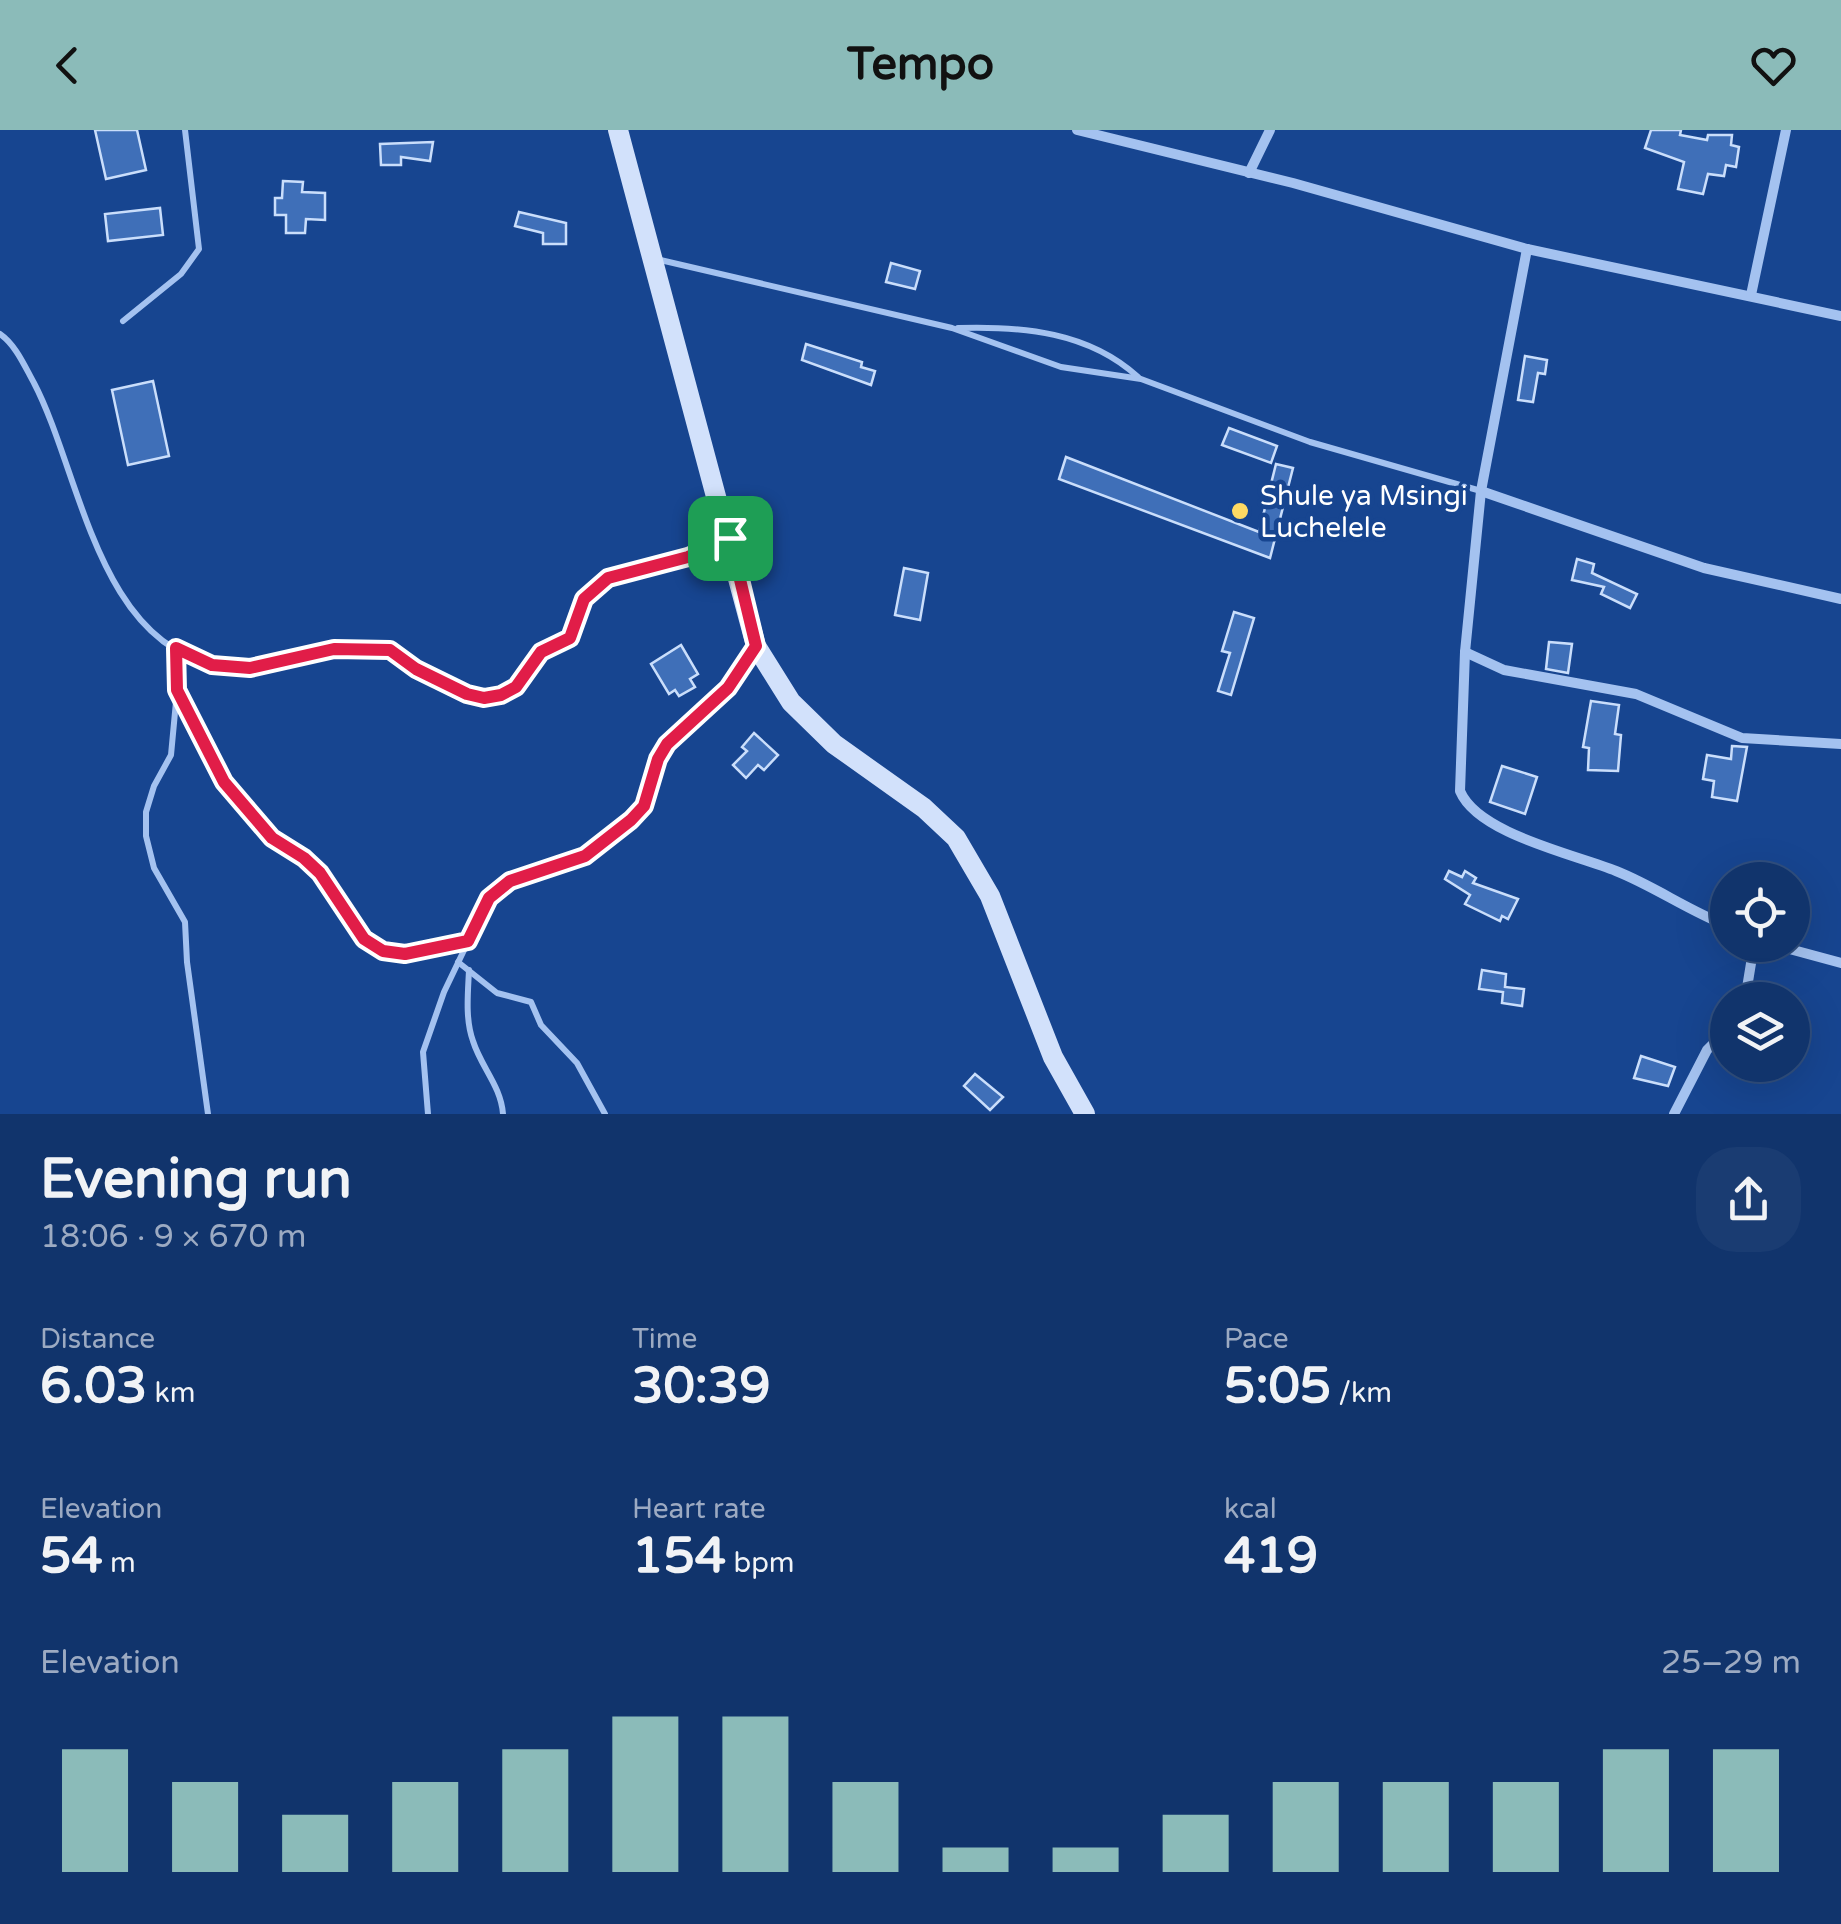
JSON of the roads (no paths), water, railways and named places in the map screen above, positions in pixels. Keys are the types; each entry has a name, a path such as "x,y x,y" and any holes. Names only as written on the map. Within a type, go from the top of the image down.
{"main road":[{"path":"618,130 756,646 791,702 834,744 924,808 956,838 990,896 1053,1057 1085,1114"}],"street":[{"path":"1077,130 1527,249 1841,316"},
{"path":"1249,173 1270,130"},
{"path":"1751,296 1786,130"},
{"path":"1527,249 1481,491 1458,776 1466,804 1514,834 1618,871 1710,917"},
{"path":"1481,491 1721,573 1841,599"},
{"path":"1465,652 1504,670 1650,698 1742,738 1841,744"},
{"path":"1810,955 1841,963"},
{"path":"1674,1114 1710,1047"}],"lane":[{"path":"123,321 174,281 199,250 185,130"},
{"path":"650,257 952,328 1060,367 1141,379 1310,442 1481,491"},
{"path":"952,328 1005,327 1080,341 1118,358 1141,379"},
{"path":"0,334 25,366 47,408 102,559 122,596 145,624 176,648 212,665 250,668 334,649 390,650 416,669 467,694 501,695 516,687 541,652 570,638 584,599 608,578 688,557 730,538"},
{"path":"428,1114 423,1052 458,962 489,898 510,881 585,856 631,820 644,806 658,759 667,744 728,688 756,646"},
{"path":"176,648 171,755 154,786 146,812 146,836 154,868 185,922 186,962 208,1114"},
{"path":"177,690 224,782 272,838 320,873 364,939 383,951 405,954 468,941"},
{"path":"458,962 497,993 531,1002 541,1026 576,1063 605,1114"},
{"path":"469,970 472,1040 496,1086 503,1114"}],"place":[{"name":"Shule ya Msingi Luchelele","path":"1240,511"}]}
